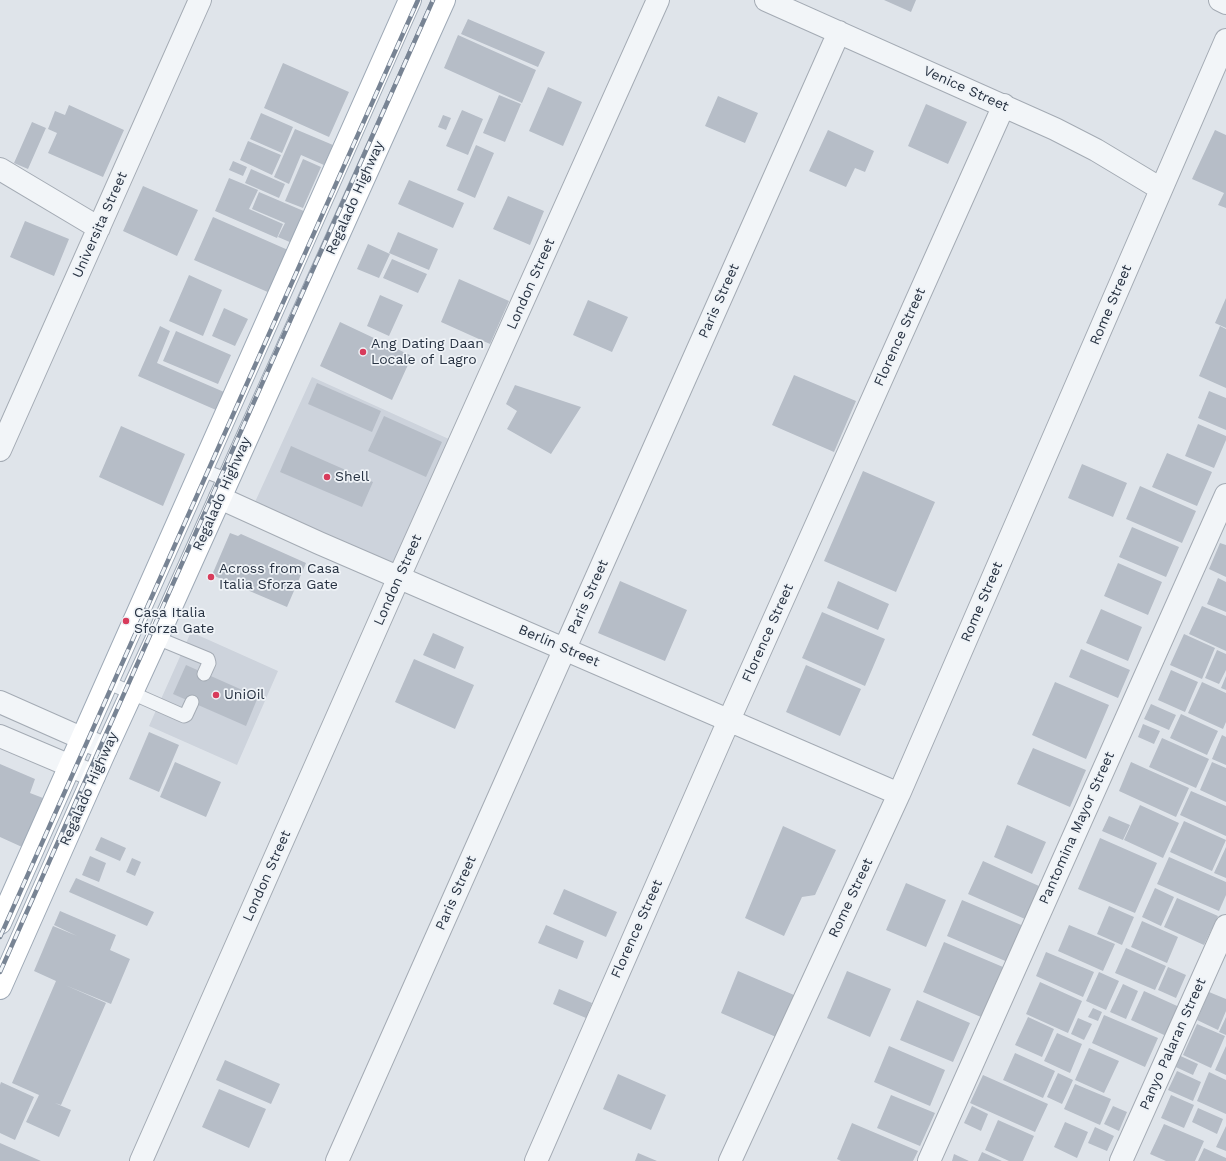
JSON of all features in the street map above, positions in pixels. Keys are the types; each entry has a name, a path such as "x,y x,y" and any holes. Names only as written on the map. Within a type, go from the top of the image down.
{"main road":[{"name":"Regalado Highway","path":"0,923 410,0"},
{"name":"Regalado Highway","path":"0,988 106,749 444,0"}],"street":[{"name":"Universita Street","path":"0,450 200,0"},
{"name":"London Street","path":"141,1161 399,577 658,0"},
{"name":"Venice Street","path":"766,0 1055,129 1096,150 1161,189"},
{"path":"1220,0 1226,3"},
{"name":"Paris Street","path":"336,1161 839,32"},
{"name":"Rome Street","path":"730,1161 899,794 1226,40"},
{"name":"Florence Street","path":"536,1161 729,720 1004,105"},
{"path":"0,169 99,228"},
{"name":"Berlin Street","path":"224,489 399,577 899,794"},
{"name":"Pantomina Mayor Street","path":"928,1161 1226,496"},
{"path":"0,702 106,749"},
{"path":"31,716 9,740 94,776"},
{"name":"Panyo Palaran Street","path":"1121,1161 1226,926"}],"lane":[{"path":"202,470 224,489"},
{"path":"157,638 208,659 209,663 204,674"},
{"path":"107,682 184,716 186,716 192,702"}],"shaded area":[{"path":"312,377 451,440 394,565 255,502"},
{"path":"191,632 278,671 237,765 149,726"}],"building":[{"path":"884,0 916,0 911,12"},
{"path":"468,19 545,52 538,67 461,34"},
{"path":"458,35 536,70 522,103 444,68"},
{"path":"283,63 349,92 329,137 264,108"},
{"path":"548,87 582,102 563,146 529,131"},
{"path":"499,95 521,104 505,142 483,133"},
{"path":"718,96 758,113 745,143 705,126"},
{"path":"926,104 967,122 948,164 908,146"},
{"path":"69,105 124,130 103,177 48,153 57,133 48,129 55,111 65,115"},
{"path":"462,110 483,119 468,155 446,146"},
{"path":"261,113 293,127 282,153 250,139"},
{"path":"443,115 451,118 446,130 438,127"},
{"path":"32,122 46,128 28,169 14,163"},
{"path":"295,129 333,145 324,165 301,155 289,184 274,177"},
{"path":"828,130 874,151 865,172 855,168 846,187 809,171"},
{"path":"1215,130 1226,135 1226,208 1218,205 1224,193 1192,179"},
{"path":"248,141 281,155 272,175 240,160"},
{"path":"476,145 494,153 475,198 457,190"},
{"path":"303,159 321,167 303,208 285,201"},
{"path":"233,161 247,167 243,176 229,170"},
{"path":"251,169 285,184 279,198 245,183"},
{"path":"229,178 258,190 249,209 283,224 277,238 215,211"},
{"path":"409,180 464,203 453,228 398,204"},
{"path":"143,186 198,210 177,256 123,231"},
{"path":"259,192 306,212 292,243 278,237 285,223 252,209"},
{"path":"508,196 544,211 530,245 493,229"},
{"path":"213,217 288,250 270,293 194,260"},
{"path":"25,221 69,239 54,276 10,257"},
{"path":"398,232 438,249 429,270 389,253"},
{"path":"368,244 390,254 379,278 357,269"},
{"path":"392,259 427,274 418,293 383,278"},
{"path":"189,275 222,290 203,336 169,321"},
{"path":"459,279 509,301 490,344 441,322"},
{"path":"380,295 403,305 389,336 367,326"},
{"path":"1226,298 1226,328 1215,323"},
{"path":"588,300 628,317 612,352 573,335"},
{"path":"224,308 248,319 235,346 212,336"},
{"path":"340,322 412,356 392,400 320,366"},
{"path":"160,326 170,331 157,363 224,392 216,410 138,376"},
{"path":"1220,326 1226,329 1226,388 1199,376"},
{"path":"176,331 231,355 218,384 163,361"},
{"path":"794,375 856,401 834,452 772,425"},
{"path":"317,383 381,411 372,432 308,404"},
{"path":"515,385 581,407 551,454 507,429 517,411 506,404"},
{"path":"1209,391 1226,398 1226,430 1198,418"},
{"path":"384,416 442,442 426,477 368,451"},
{"path":"1198,424 1226,436 1226,440 1214,468 1185,456"},
{"path":"121,426 185,454 163,506 99,477"},
{"name":"Shell","path":"291,446 373,482 362,507 280,472"},
{"path":"1167,453 1212,472 1197,506 1152,487"},
{"path":"1082,464 1127,483 1113,517 1068,498"},
{"path":"863,471 935,502 896,592 824,561"},
{"path":"1140,486 1196,511 1182,543 1126,519"},
{"path":"1132,527 1179,547 1166,577 1119,557"},
{"path":"230,533 238,536 241,534 306,563 287,607 212,575"},
{"path":"1220,543 1226,545 1226,577 1209,569"},
{"path":"1118,563 1162,582 1148,615 1104,596"},
{"path":"1218,578 1226,582 1226,612 1207,604"},
{"path":"620,581 687,610 665,661 598,633"},
{"path":"838,581 889,604 878,630 827,608"},
{"path":"1202,606 1226,616 1226,651 1189,634"},
{"path":"1101,609 1142,627 1128,661 1086,643"},
{"path":"822,612 885,639 865,686 802,658"},
{"path":"433,633 464,647 455,669 423,655"},
{"path":"1184,634 1215,648 1202,679 1170,665"},
{"path":"1081,649 1130,670 1118,698 1069,677"},
{"path":"1217,650 1226,654 1226,670 1219,684 1205,678"},
{"path":"414,659 474,685 455,729 395,702"},
{"name":"UniOil","path":"186,665 258,697 246,726 173,694"},
{"path":"806,665 861,689 840,736 786,712"},
{"path":"1171,670 1198,682 1185,712 1158,700"},
{"path":"1226,676 1226,690 1221,688"},
{"path":"1055,682 1109,705 1086,759 1032,735"},
{"path":"1202,682 1226,693 1226,722 1223,729 1188,713"},
{"path":"1151,704 1176,715 1169,730 1144,719"},
{"path":"1181,714 1218,731 1207,755 1170,738"},
{"path":"1143,724 1160,731 1154,744 1138,737"},
{"path":"149,732 179,745 159,792 129,779"},
{"path":"1222,735 1226,737 1226,765 1212,759"},
{"path":"1162,738 1209,759 1196,788 1149,767"},
{"path":"1033,748 1086,770 1070,807 1017,784"},
{"path":"175,762 221,782 206,817 160,797"},
{"path":"1131,762 1189,788 1176,817 1119,791"},
{"path":"1212,762 1226,768 1226,802 1200,790"},
{"path":"0,764 35,779 30,793 43,798 22,847 0,837"},
{"path":"1191,791 1226,806 1226,836 1180,815"},
{"path":"1140,805 1179,823 1163,858 1124,840"},
{"path":"1109,816 1130,825 1123,840 1102,831"},
{"path":"1184,821 1226,840 1212,871 1170,852"},
{"path":"1007,825 1046,842 1032,874 994,857"},
{"path":"783,826 836,850 815,895 802,897 784,936 745,918"},
{"path":"101,837 126,848 120,861 95,850"},
{"path":"1100,838 1157,863 1135,913 1078,889"},
{"path":"1226,847 1226,878 1214,873"},
{"path":"90,856 106,863 99,882 82,875"},
{"path":"1169,857 1226,882 1226,895 1219,911 1157,884"},
{"path":"132,858 141,862 135,876 126,872"},
{"path":"983,861 1039,886 1025,919 968,894"},
{"path":"76,878 154,912 147,926 69,892"},
{"path":"906,883 946,900 926,947 886,930"},
{"path":"1155,888 1174,897 1161,926 1142,917"},
{"path":"564,889 617,912 606,937 553,914"},
{"path":"1177,898 1218,916 1204,945 1164,927"},
{"path":"962,900 1026,927 1010,963 947,936"},
{"path":"1109,906 1134,917 1122,945 1097,934"},
{"path":"60,911 116,935 110,950 130,959 111,1004 65,985 106,1003 61,1105 55,1103 71,1110 59,1137 26,1122 39,1095 12,1083 56,981 34,971 53,926 77,936 54,925"},
{"path":"1142,921 1178,937 1167,963 1131,947"},
{"path":"546,925 584,941 577,959 538,943"},
{"path":"1069,925 1115,944 1103,971 1058,951"},
{"path":"944,942 1003,967 981,1017 923,992"},
{"path":"1126,948 1166,966 1155,990 1115,973"},
{"path":"1046,952 1094,972 1083,997 1036,976"},
{"path":"1168,967 1186,975 1176,998 1158,990"},
{"path":"738,971 794,995 776,1037 721,1013"},
{"path":"847,971 891,989 870,1037 827,1018"},
{"path":"1099,972 1119,981 1106,1010 1086,1001"},
{"path":"1040,982 1082,1001 1068,1033 1026,1014"},
{"path":"1123,984 1138,991 1126,1019 1110,1012"},
{"path":"559,989 592,1003 586,1018 553,1004"},
{"path":"1144,991 1186,1010 1173,1039 1131,1020"},
{"path":"1209,992 1226,999 1226,1011 1218,1030 1197,1020"},
{"path":"917,1000 970,1023 953,1062 900,1040"},
{"path":"1093,1008 1102,1012 1098,1021 1088,1017"},
{"path":"1104,1015 1158,1038 1145,1067 1092,1043"},
{"path":"1028,1017 1054,1029 1042,1057 1015,1045"},
{"path":"1226,1017 1226,1035 1219,1032"},
{"path":"1078,1018 1092,1024 1084,1040 1071,1034"},
{"path":"1197,1024 1225,1036 1211,1068 1183,1055"},
{"path":"1057,1033 1082,1044 1070,1073 1044,1061"},
{"path":"889,1046 945,1070 930,1106 874,1082"},
{"path":"1226,1046 1226,1075 1215,1070"},
{"path":"1089,1048 1119,1061 1104,1093 1075,1080"},
{"path":"1172,1052 1198,1064 1193,1075 1167,1063"},
{"path":"1015,1053 1055,1071 1043,1098 1003,1080"},
{"path":"225,1060 280,1084 271,1104 216,1080"},
{"path":"1177,1071 1201,1082 1193,1101 1168,1090"},
{"path":"1209,1072 1226,1080 1226,1114 1197,1101"},
{"path":"1058,1073 1073,1080 1062,1104 1047,1097"},
{"path":"618,1074 666,1095 651,1130 603,1109"},
{"path":"983,1075 1048,1104 1035,1132 970,1103"},
{"path":"1,1082 34,1097 15,1140 0,1133"},
{"path":"1075,1084 1111,1099 1100,1125 1064,1109"},
{"path":"219,1089 266,1109 249,1148 202,1127"},
{"path":"891,1095 935,1113 920,1146 877,1128"},
{"path":"1171,1095 1194,1105 1184,1128 1161,1118"},
{"path":"972,1106 988,1114 981,1131 964,1123"},
{"path":"1113,1106 1127,1112 1119,1131 1104,1124"},
{"path":"1198,1108 1223,1119 1217,1134 1192,1122"},
{"path":"998,1120 1034,1136 1023,1161 1009,1161 985,1150"},
{"path":"1065,1122 1088,1132 1077,1158 1054,1147"},
{"path":"852,1123 918,1151 913,1161 841,1161 837,1159"},
{"path":"1164,1124 1204,1141 1195,1161 1166,1161 1150,1154"},
{"path":"1226,1126 1226,1151 1216,1147"},
{"path":"1095,1127 1114,1136 1107,1151 1088,1143"},
{"path":"0,1143 41,1161 0,1161"},
{"path":"1204,1148 1226,1158 1226,1161 1198,1161"},
{"path":"982,1152 1002,1161 978,1161"},
{"path":"638,1153 657,1161 635,1161"},
{"path":"954,1154 969,1161 952,1161"}],"railway":[{"path":"0,937 418,0"},
{"path":"0,972 433,0"}],"place":[{"name":"Ang Dating Daan Locale of Lagro","path":"363,352"},
{"name":"Shell","path":"327,477"},
{"name":"Across from Casa Italia Sforza Gate","path":"211,577"},
{"name":"Casa Italia Sforza Gate","path":"126,621"},
{"name":"UniOil","path":"216,695"}]}
